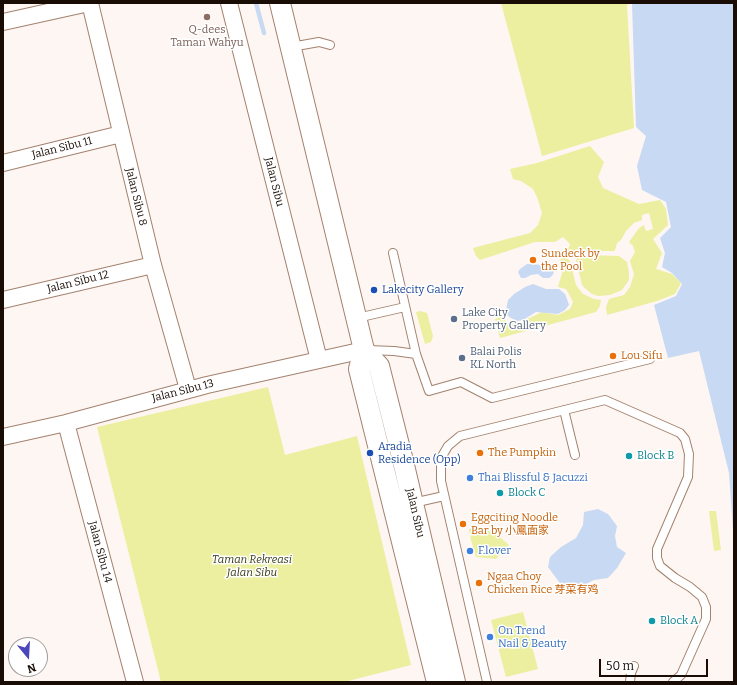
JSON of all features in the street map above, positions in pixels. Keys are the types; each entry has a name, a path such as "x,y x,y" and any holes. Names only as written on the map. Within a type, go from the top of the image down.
{"street":[{"path":"3,22 89,3"},
{"name":"Jalan Sibu 8","path":"89,3 153,264 188,389"},
{"name":"Jalan Sibu","path":"229,3 319,360"},
{"name":"Jalan Sibu","path":"280,3 364,350 359,369 448,681"},
{"name":"Jalan Sibu 11","path":"3,163 121,134"},
{"name":"Jalan Sibu 12","path":"3,300 153,264"},
{"name":"Jalan Sibu","path":"364,350 379,366 413,503 448,681"},
{"name":"Jalan Sibu 13","path":"3,437 66,423 188,389 364,350"},
{"name":"Jalan Sibu 14","path":"66,423 135,682"}],"lane":[{"path":"291,47 319,42 330,45"},
{"path":"392,253 416,354 429,391 461,382 492,398 650,359"},
{"path":"357,318 405,307"},
{"path":"364,350 394,351 416,354"},
{"path":"487,682 444,496 441,481 441,458 448,446 460,436 605,400 680,433 685,440 689,454 688,477 657,549 657,558 660,566 675,578 690,587 702,598 706,608 706,619 681,675 673,682"},
{"path":"564,410 575,455"},
{"path":"413,503 444,496"},
{"path":"630,682 631,673 634,666"}],"green space":[{"path":"501,3 629,3 627,6 634,128 542,156"},
{"path":"590,146 604,162 598,177 603,188 639,204 660,200 666,209 668,225 653,239 662,253 656,269 672,274 681,283 675,294 657,301 607,315 606,307 609,299 624,295 630,287 634,274 630,261 635,252 633,246 629,242 639,228 644,225 646,231 653,229 649,213 642,215 642,220 634,223 626,231 621,240 617,243 614,251 586,251 572,254 568,250 570,244 563,237 555,242 535,242 480,260 476,256 473,248 530,233 538,225 542,213 533,189 521,181 513,179 510,169 537,163"},
{"path":"563,255 570,261 576,285 583,294 594,299 601,300 600,306 596,312 500,338 495,319 503,316 507,324 521,322 542,312 558,315 570,309 573,302 570,296 566,289 558,287 563,270 559,262"},
{"path":"586,255 619,256 627,262 629,280 622,290 610,295 598,296 587,290 582,285 576,259"},
{"path":"420,311 427,313 433,336 431,342 425,344 416,312"},
{"name":"Taman Rekreasi Jalan Sibu","path":"268,387 285,455 357,436 411,665 344,682 161,682 97,427"},
{"path":"709,511 716,511 721,550 714,551"},
{"path":"480,527 495,533 509,545 496,559 476,557 469,529"},
{"path":"523,612 538,669 506,677 491,620"}],"water":[{"path":"632,3 734,3 734,544 729,473 699,351 668,358 654,305 676,296 682,284 672,273 662,267 665,253 660,238 671,227 666,202 642,190 637,166 646,136 636,127"},
{"path":"527,264 545,265 554,272 549,278 543,278 538,274 521,278 518,272"},
{"path":"533,284 546,289 559,289 565,294 569,305 565,310 558,314 536,312 523,320 517,321 511,318 507,315 506,310 508,300 514,294"},
{"path":"598,509 608,514 617,526 615,536 617,547 626,553 617,568 608,578 594,580 576,589 562,586 548,567 550,557 561,547 576,538 583,525 584,512"}],"waterway":[{"path":"256,3 264,33"}],"place":[{"name":"Q-dees Taman Wahyu","path":"207,17"},
{"name":"Sundeck by the Pool","path":"533,260"},
{"name":"Lakecity Gallery","path":"374,290"},
{"name":"Lake City Property Gallery","path":"454,319"},
{"name":"Lou Sifu","path":"613,356"},
{"name":"Balai Polis KL North","path":"462,358"},
{"name":"Aradia Residence (Opp)","path":"370,453"},
{"name":"The Pumpkin","path":"480,453"},
{"name":"Block B","path":"629,456"},
{"name":"Thai Blissful & Jacuzzi","path":"470,478"},
{"name":"Block C","path":"500,493"},
{"name":"Eggciting Noodle Bar by 小鳳面家","path":"463,524"},
{"name":"F.lover","path":"470,551"},
{"name":"Ngaa Choy Chicken Rice 芽菜有鸡","path":"479,583"},
{"name":"Block A","path":"652,621"},
{"name":"On Trend Nail & Beauty","path":"490,637"}]}
